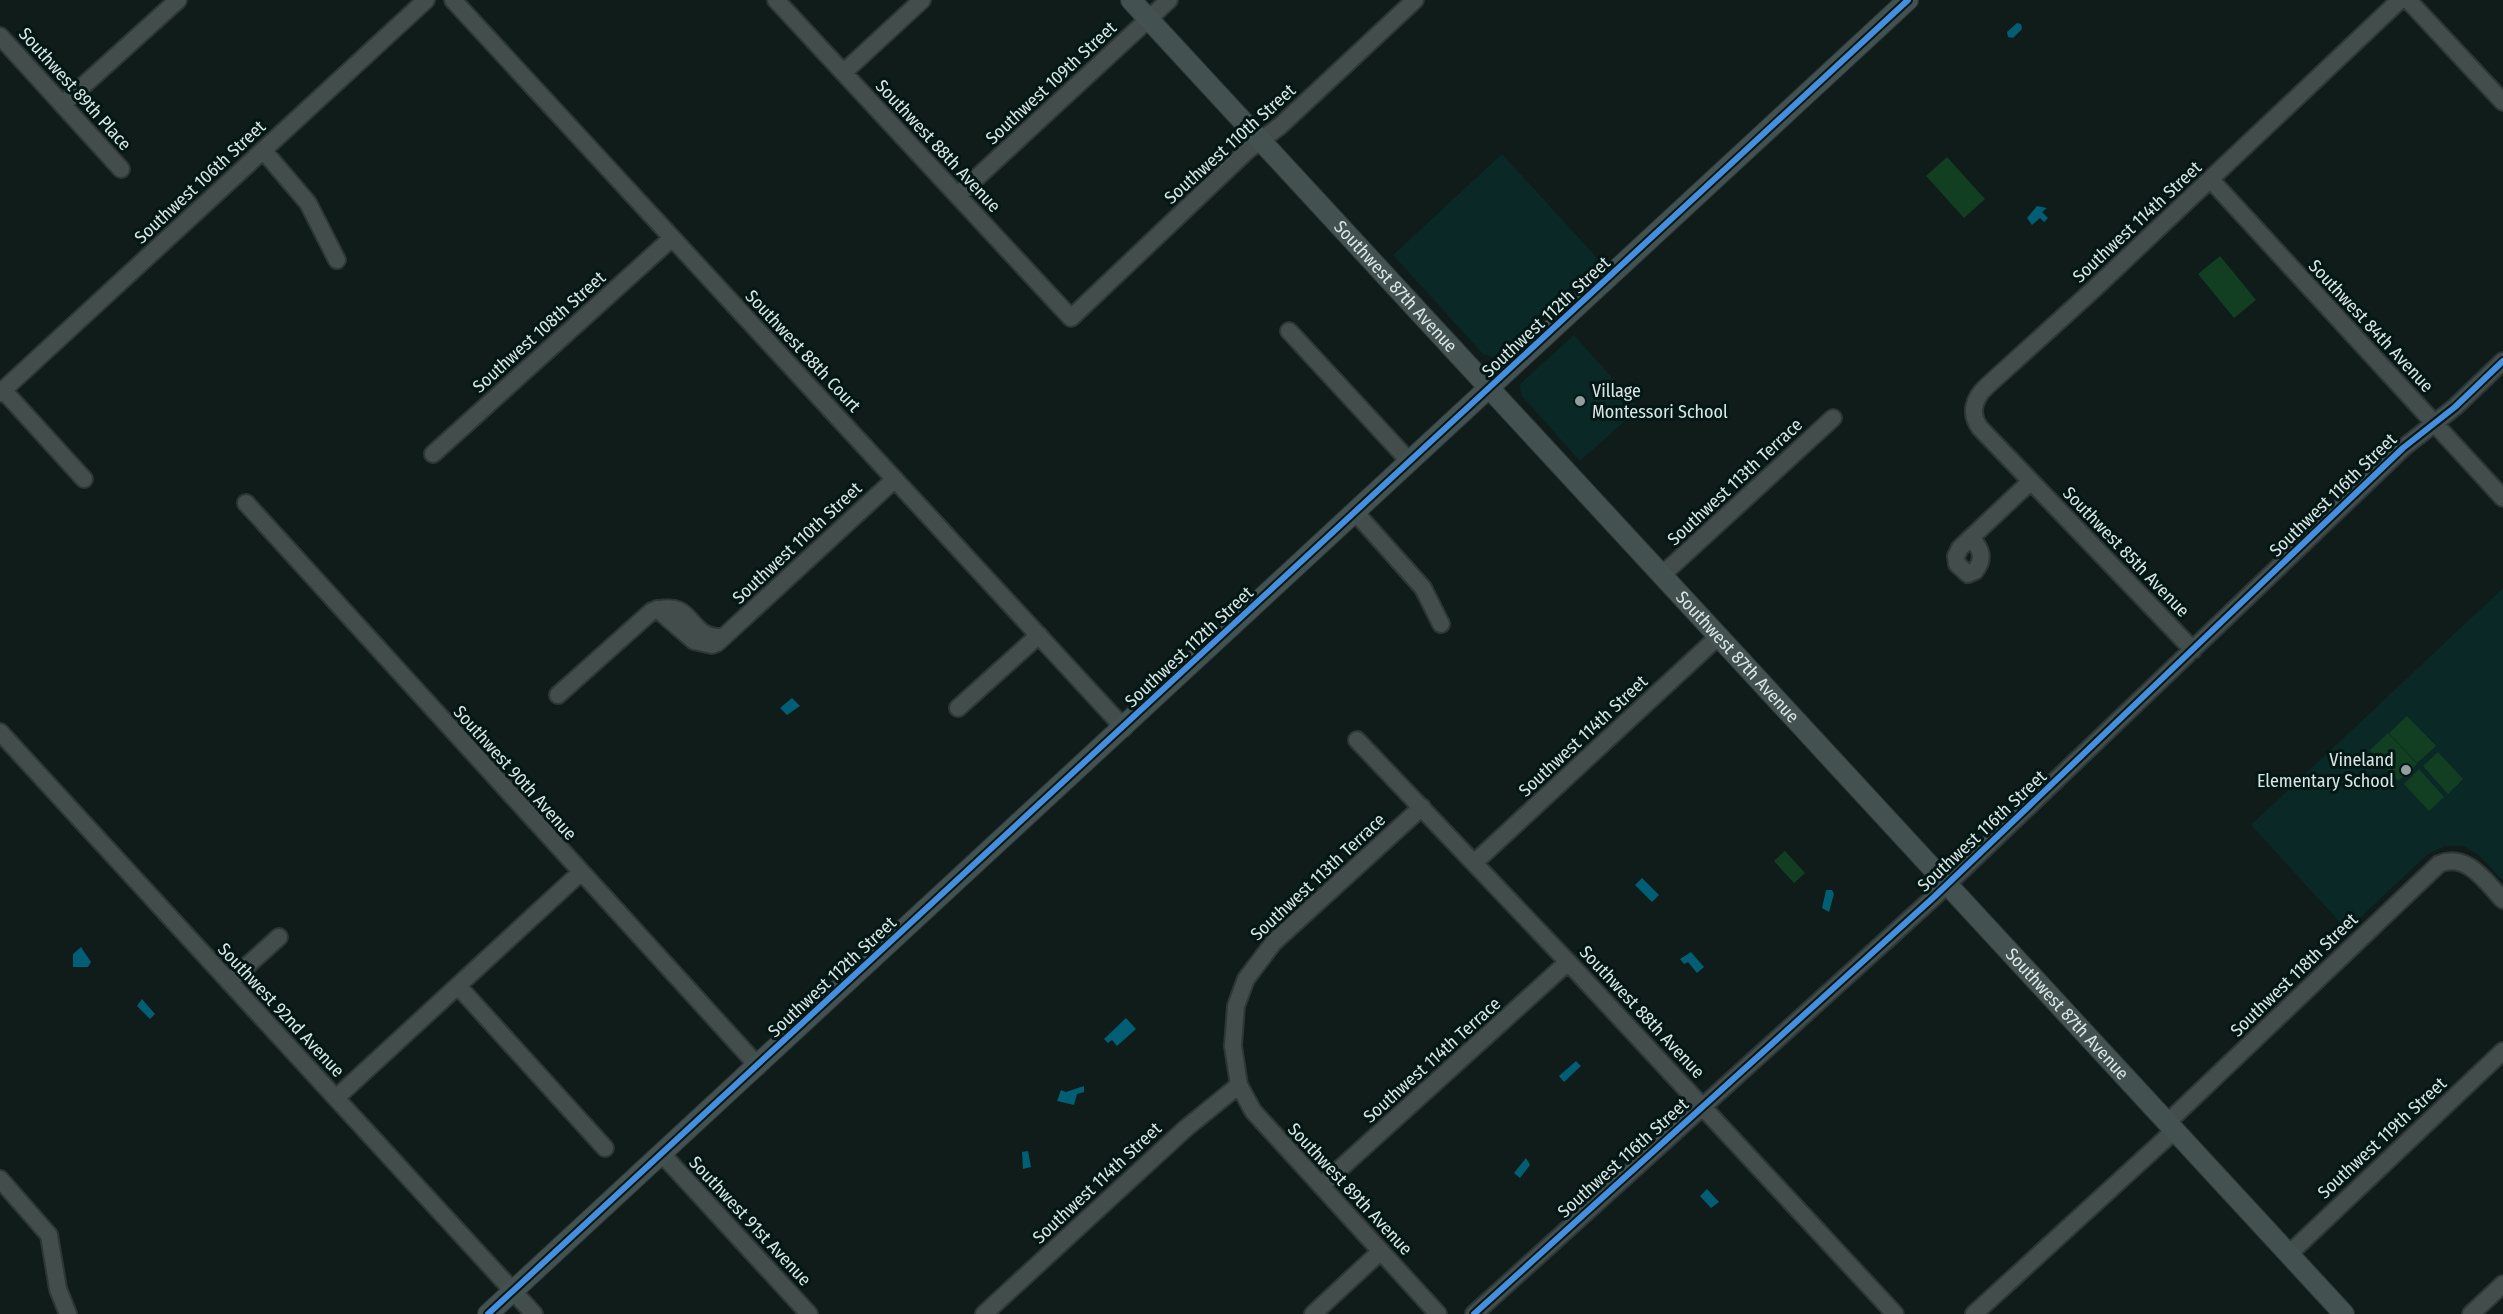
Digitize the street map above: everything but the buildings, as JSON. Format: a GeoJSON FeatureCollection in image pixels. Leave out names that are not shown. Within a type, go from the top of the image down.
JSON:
{"type":"FeatureCollection","features":[{"type":"Feature","properties":{"kind":"main road","name":"Southwest 87th Avenue"},"geometry":{"type":"LineString","coordinates":[[1131,0],[2344,1314]]}},
{"type":"Feature","properties":{"kind":"main road","name":"Southwest 112th Street"},"geometry":{"type":"LineString","coordinates":[[488,1314],[1124,728],[1908,0]]}},
{"type":"Feature","properties":{"kind":"street"},"geometry":{"type":"LineString","coordinates":[[63,104],[178,0]]}},
{"type":"Feature","properties":{"kind":"street","name":"Southwest 106th Street"},"geometry":{"type":"LineString","coordinates":[[2,392],[426,0]]}},
{"type":"Feature","properties":{"kind":"street","name":"Southwest 88th Court"},"geometry":{"type":"LineString","coordinates":[[453,0],[1124,728]]}},
{"type":"Feature","properties":{"kind":"street","name":"Southwest 88th Avenue"},"geometry":{"type":"LineString","coordinates":[[777,0],[1071,318]]}},
{"type":"Feature","properties":{"kind":"street"},"geometry":{"type":"LineString","coordinates":[[844,72],[922,0]]}},
{"type":"Feature","properties":{"kind":"street","name":"Southwest 109th Street"},"geometry":{"type":"LineString","coordinates":[[958,195],[1169,0]]}},
{"type":"Feature","properties":{"kind":"street","name":"Southwest 110th Street"},"geometry":{"type":"LineString","coordinates":[[1071,318],[1260,140],[1280,126],[1415,0]]}},
{"type":"Feature","properties":{"kind":"street","name":"Southwest 114th Street"},"geometry":{"type":"LineString","coordinates":[[2031,481],[1976,423],[1973,413],[1978,396],[2211,180],[2400,0]]}},
{"type":"Feature","properties":{"kind":"street"},"geometry":{"type":"LineString","coordinates":[[2408,0],[2503,102]]}},
{"type":"Feature","properties":{"kind":"street","name":"Southwest 89th Place"},"geometry":{"type":"LineString","coordinates":[[0,36],[122,169]]}},
{"type":"Feature","properties":{"kind":"street"},"geometry":{"type":"LineString","coordinates":[[263,150],[308,203],[337,260]]}},
{"type":"Feature","properties":{"kind":"street","name":"Southwest 84th Avenue"},"geometry":{"type":"LineString","coordinates":[[2211,180],[2503,498]]}},
{"type":"Feature","properties":{"kind":"street","name":"Southwest 108th Street"},"geometry":{"type":"LineString","coordinates":[[433,454],[672,238]]}},
{"type":"Feature","properties":{"kind":"street"},"geometry":{"type":"LineString","coordinates":[[1289,331],[1410,462]]}},
{"type":"Feature","properties":{"kind":"street","name":"Southwest 116th Street"},"geometry":{"type":"LineString","coordinates":[[1474,1314],[1947,884],[2403,448],[2503,361]]}},
{"type":"Feature","properties":{"kind":"street"},"geometry":{"type":"LineString","coordinates":[[2,392],[84,479]]}},
{"type":"Feature","properties":{"kind":"street","name":"Southwest 113th Terrace"},"geometry":{"type":"LineString","coordinates":[[1662,575],[1833,418]]}},
{"type":"Feature","properties":{"kind":"street","name":"Southwest 110th Street"},"geometry":{"type":"LineString","coordinates":[[558,694],[638,621],[657,609],[694,641],[712,645],[725,636],[895,479]]}},
{"type":"Feature","properties":{"kind":"street"},"geometry":{"type":"LineString","coordinates":[[1972,538],[2031,481]]}},
{"type":"Feature","properties":{"kind":"street","name":"Southwest 85th Avenue"},"geometry":{"type":"LineString","coordinates":[[2031,481],[2193,650]]}},
{"type":"Feature","properties":{"kind":"street","name":"Southwest 90th Avenue"},"geometry":{"type":"LineString","coordinates":[[246,503],[580,873],[758,1066]]}},
{"type":"Feature","properties":{"kind":"street"},"geometry":{"type":"LineString","coordinates":[[1356,513],[1423,588],[1441,624]]}},
{"type":"Feature","properties":{"kind":"street"},"geometry":{"type":"LineString","coordinates":[[957,708],[1039,635]]}},
{"type":"Feature","properties":{"kind":"street","name":"Southwest 114th Street"},"geometry":{"type":"LineString","coordinates":[[1474,863],[1719,636]]}},
{"type":"Feature","properties":{"kind":"street","name":"Southwest 92nd Avenue"},"geometry":{"type":"LineString","coordinates":[[0,732],[534,1314]]}},
{"type":"Feature","properties":{"kind":"street","name":"Southwest 88th Avenue"},"geometry":{"type":"LineString","coordinates":[[1357,740],[1703,1106],[1895,1314]]}},
{"type":"Feature","properties":{"kind":"street","name":"Southwest 113th Terrace"},"geometry":{"type":"LineString","coordinates":[[1239,1085],[1233,1046],[1234,1015],[1242,987],[1256,963],[1274,942],[1422,807]]}},
{"type":"Feature","properties":{"kind":"street","name":"Southwest 118th Street"},"geometry":{"type":"LineString","coordinates":[[1974,1314],[2172,1126],[2439,864],[2450,861],[2461,862],[2473,869],[2503,900]]}},
{"type":"Feature","properties":{"kind":"street"},"geometry":{"type":"LineString","coordinates":[[336,1098],[580,873]]}},
{"type":"Feature","properties":{"kind":"street"},"geometry":{"type":"LineString","coordinates":[[229,982],[279,937]]}},
{"type":"Feature","properties":{"kind":"street","name":"Southwest 114th Terrace"},"geometry":{"type":"LineString","coordinates":[[1321,1186],[1568,962]]}},
{"type":"Feature","properties":{"kind":"street"},"geometry":{"type":"LineString","coordinates":[[458,986],[605,1148]]}},
{"type":"Feature","properties":{"kind":"street","name":"Southwest 119th Street"},"geometry":{"type":"LineString","coordinates":[[2289,1254],[2503,1051]]}},
{"type":"Feature","properties":{"kind":"street","name":"Southwest 114th Street"},"geometry":{"type":"LineString","coordinates":[[984,1314],[1185,1129],[1239,1085]]}},
{"type":"Feature","properties":{"kind":"street","name":"Southwest 89th Avenue"},"geometry":{"type":"LineString","coordinates":[[1239,1085],[1253,1111],[1438,1314]]}},
{"type":"Feature","properties":{"kind":"street","name":"Southwest 91st Avenue"},"geometry":{"type":"LineString","coordinates":[[662,1154],[809,1314]]}},
{"type":"Feature","properties":{"kind":"street"},"geometry":{"type":"LineString","coordinates":[[0,1179],[49,1235],[58,1289],[69,1314]]}},
{"type":"Feature","properties":{"kind":"street"},"geometry":{"type":"LineString","coordinates":[[1313,1314],[1381,1251]]}},
{"type":"Feature","properties":{"kind":"street"},"geometry":{"type":"LineString","coordinates":[[2471,1314],[2503,1284]]}},
{"type":"Feature","properties":{"kind":"shaded area"},"geometry":{"type":"Polygon","coordinates":[[[1502,154],[1599,260],[1494,357],[1483,354],[1393,255],[1502,154]]]}},
{"type":"Feature","properties":{"kind":"shaded area","name":"Village Montessori School"},"geometry":{"type":"Polygon","coordinates":[[[1574,335],[1639,408],[1580,461],[1521,395],[1520,384],[1574,335]]]}},
{"type":"Feature","properties":{"kind":"shaded area","name":"Vineland Elementary School"},"geometry":{"type":"Polygon","coordinates":[[[2503,588],[2503,881],[2479,855],[2463,846],[2445,846],[2428,854],[2347,930],[2251,825],[2503,588]]]}},
{"type":"Feature","properties":{"kind":"green space"},"geometry":{"type":"Polygon","coordinates":[[[1947,157],[1985,199],[1964,218],[1926,176],[1947,157]]]}},
{"type":"Feature","properties":{"kind":"green space"},"geometry":{"type":"Polygon","coordinates":[[[2220,256],[2256,300],[2234,318],[2198,274],[2220,256]]]}},
{"type":"Feature","properties":{"kind":"green space"},"geometry":{"type":"Polygon","coordinates":[[[2407,716],[2436,746],[2417,763],[2389,733],[2407,716]]]}},
{"type":"Feature","properties":{"kind":"green space"},"geometry":{"type":"Polygon","coordinates":[[[2388,733],[2417,764],[2398,781],[2370,750],[2388,733]]]}},
{"type":"Feature","properties":{"kind":"green space"},"geometry":{"type":"Polygon","coordinates":[[[2438,752],[2463,779],[2448,794],[2423,766],[2438,752]]]}},
{"type":"Feature","properties":{"kind":"green space"},"geometry":{"type":"Polygon","coordinates":[[[2419,769],[2444,797],[2429,811],[2404,784],[2419,769]]]}},
{"type":"Feature","properties":{"kind":"green space"},"geometry":{"type":"Polygon","coordinates":[[[1785,851],[1805,873],[1794,883],[1774,861],[1785,851]]]}},
{"type":"Feature","properties":{"kind":"water"},"geometry":{"type":"Polygon","coordinates":[[[2017,23],[2021,24],[2022,29],[2013,38],[2008,37],[2007,32],[2017,23]]]}},
{"type":"Feature","properties":{"kind":"water"},"geometry":{"type":"Polygon","coordinates":[[[2037,206],[2047,208],[2042,212],[2048,218],[2044,222],[2040,218],[2032,225],[2027,218],[2037,206]]]}},
{"type":"Feature","properties":{"kind":"water"},"geometry":{"type":"Polygon","coordinates":[[[792,698],[800,706],[787,715],[780,708],[792,698]]]}},
{"type":"Feature","properties":{"kind":"water"},"geometry":{"type":"Polygon","coordinates":[[[1642,878],[1659,895],[1652,902],[1635,885],[1642,878]]]}},
{"type":"Feature","properties":{"kind":"water"},"geometry":{"type":"Polygon","coordinates":[[[1826,890],[1832,890],[1834,894],[1829,912],[1822,908],[1826,890]]]}},
{"type":"Feature","properties":{"kind":"water"},"geometry":{"type":"Polygon","coordinates":[[[81,947],[91,962],[88,967],[73,967],[73,954],[81,947]]]}},
{"type":"Feature","properties":{"kind":"water"},"geometry":{"type":"Polygon","coordinates":[[[1691,952],[1704,967],[1697,973],[1688,962],[1684,964],[1680,959],[1691,952]]]}},
{"type":"Feature","properties":{"kind":"water"},"geometry":{"type":"Polygon","coordinates":[[[142,999],[155,1014],[150,1019],[137,1006],[142,999]]]}},
{"type":"Feature","properties":{"kind":"water"},"geometry":{"type":"Polygon","coordinates":[[[1126,1018],[1136,1029],[1117,1046],[1112,1040],[1108,1043],[1104,1039],[1126,1018]]]}},
{"type":"Feature","properties":{"kind":"water"},"geometry":{"type":"Polygon","coordinates":[[[1576,1061],[1581,1066],[1564,1082],[1559,1076],[1576,1061]]]}},
{"type":"Feature","properties":{"kind":"water"},"geometry":{"type":"Polygon","coordinates":[[[1084,1086],[1084,1092],[1077,1094],[1074,1105],[1057,1101],[1061,1090],[1066,1092],[1084,1086]]]}},
{"type":"Feature","properties":{"kind":"water"},"geometry":{"type":"Polygon","coordinates":[[[1028,1151],[1031,1167],[1023,1169],[1022,1152],[1028,1151]]]}},
{"type":"Feature","properties":{"kind":"water"},"geometry":{"type":"Polygon","coordinates":[[[1526,1158],[1530,1165],[1520,1178],[1514,1173],[1526,1158]]]}},
{"type":"Feature","properties":{"kind":"water"},"geometry":{"type":"Polygon","coordinates":[[[1707,1189],[1719,1202],[1711,1208],[1700,1196],[1707,1189]]]}},
{"type":"Feature","properties":{"kind":"cycle path"},"geometry":{"type":"LineString","coordinates":[[488,1314],[1908,0]]}},
{"type":"Feature","properties":{"kind":"cycle path"},"geometry":{"type":"LineString","coordinates":[[1474,1314],[1934,897],[2403,448],[2455,407],[2503,361]]}},
{"type":"Feature","properties":{"kind":"place","name":"Village Montessori School"},"geometry":{"type":"Point","coordinates":[1580,401]}},
{"type":"Feature","properties":{"kind":"place","name":"Vineland Elementary School"},"geometry":{"type":"Point","coordinates":[2406,770]}}]}
